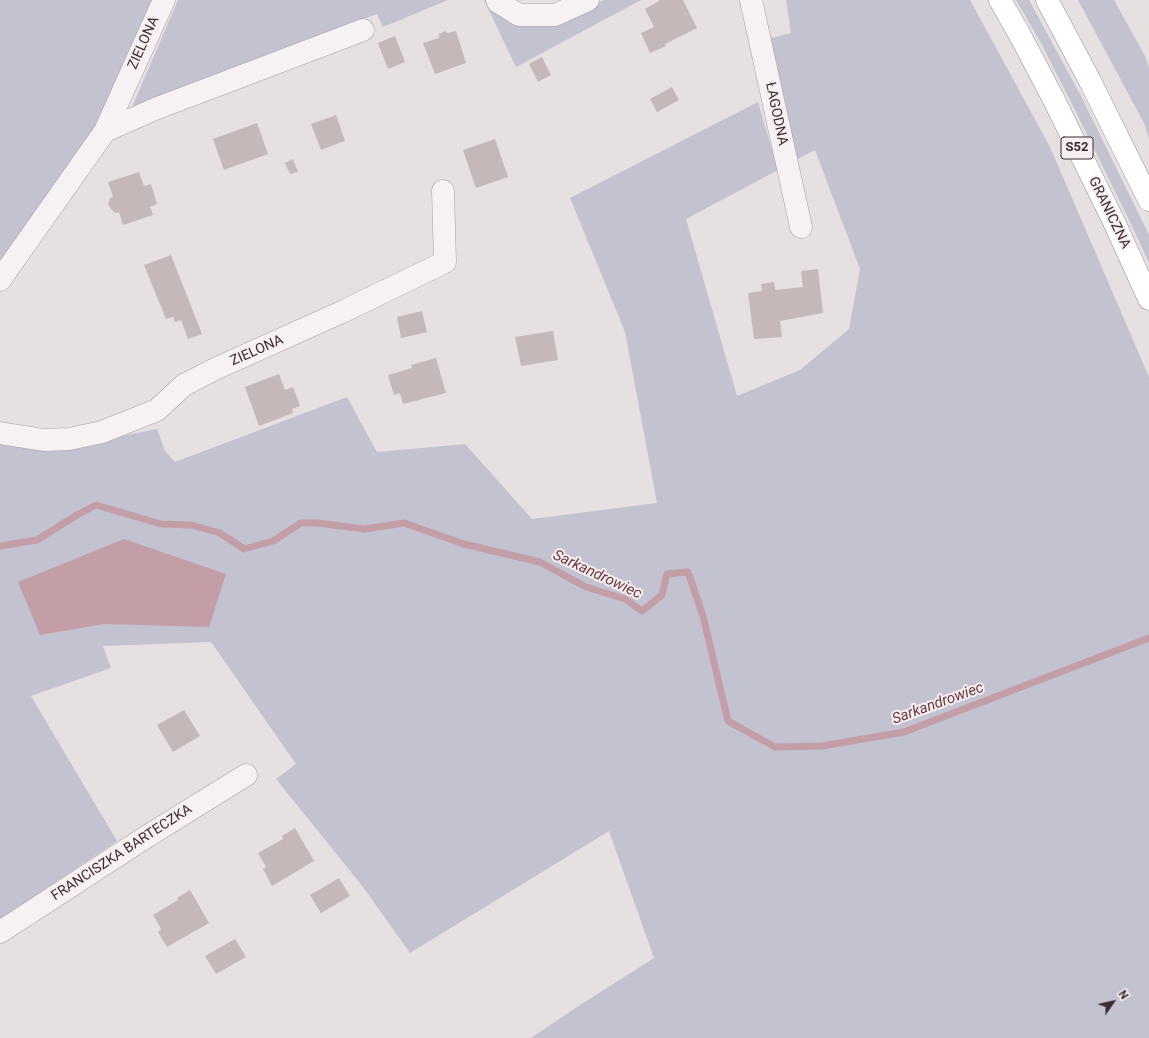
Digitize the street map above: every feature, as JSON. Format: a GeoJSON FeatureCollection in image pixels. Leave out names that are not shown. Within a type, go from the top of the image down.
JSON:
{"type":"FeatureCollection","features":[{"type":"Feature","properties":{"kind":"highway","name":"GRANICZNA"},"geometry":{"type":"LineString","coordinates":[[1000,0],[1057,107],[1115,224],[1149,299]]}},
{"type":"Feature","properties":{"kind":"highway"},"geometry":{"type":"LineString","coordinates":[[1047,0],[1090,81],[1149,200]]}},
{"type":"Feature","properties":{"kind":"street","name":"ZIELONA"},"geometry":{"type":"LineString","coordinates":[[0,280],[106,131],[164,0]]}},
{"type":"Feature","properties":{"kind":"street"},"geometry":{"type":"LineString","coordinates":[[497,0],[519,15],[555,15],[588,0]]}},
{"type":"Feature","properties":{"kind":"street","name":"ŁAGODNA"},"geometry":{"type":"LineString","coordinates":[[751,0],[801,227]]}},
{"type":"Feature","properties":{"kind":"street"},"geometry":{"type":"LineString","coordinates":[[106,131],[155,109],[363,30]]}},
{"type":"Feature","properties":{"kind":"street","name":"ZIELONA"},"geometry":{"type":"LineString","coordinates":[[0,433],[44,440],[68,439],[102,432],[157,410],[184,385],[344,311],[445,262],[443,191]]}},
{"type":"Feature","properties":{"kind":"street","name":"FRANCISZKA BARTECZKA"},"geometry":{"type":"LineString","coordinates":[[0,932],[146,836],[246,774]]}},
{"type":"Feature","properties":{"kind":"shaded area"},"geometry":{"type":"Polygon","coordinates":[[[0,0],[153,0],[97,129],[0,265],[0,0]]]}},
{"type":"Feature","properties":{"kind":"shaded area"},"geometry":{"type":"Polygon","coordinates":[[[178,0],[448,0],[383,27],[377,14],[132,107],[178,0]]]}},
{"type":"Feature","properties":{"kind":"shaded area"},"geometry":{"type":"Polygon","coordinates":[[[484,0],[494,0],[562,19],[604,0],[641,0],[516,67],[484,0]]]}},
{"type":"Feature","properties":{"kind":"shaded area"},"geometry":{"type":"Polygon","coordinates":[[[786,0],[970,0],[1050,147],[1149,377],[1149,1038],[531,1038],[654,958],[609,831],[410,953],[363,887],[276,779],[296,764],[211,642],[103,646],[111,668],[31,696],[117,841],[0,919],[0,434],[61,448],[157,429],[165,451],[175,462],[347,397],[377,452],[465,444],[532,519],[657,503],[625,332],[570,198],[758,102],[778,170],[686,219],[737,396],[800,370],[849,329],[860,269],[815,150],[796,160],[767,39],[791,33],[786,0]]]}},
{"type":"Feature","properties":{"kind":"shaded area"},"geometry":{"type":"Polygon","coordinates":[[[1016,0],[1029,0],[1081,96],[1149,235],[1149,263],[1072,104],[1041,43],[1016,0]]]}},
{"type":"Feature","properties":{"kind":"shaded area"},"geometry":{"type":"Polygon","coordinates":[[[1078,0],[1114,0],[1145,56],[1149,68],[1149,139],[1145,125],[1078,0]]]}},
{"type":"Feature","properties":{"kind":"shaded area"},"geometry":{"type":"Polygon","coordinates":[[[124,539],[226,574],[209,627],[104,624],[40,635],[18,582],[124,539]]]}},
{"type":"Feature","properties":{"kind":"building"},"geometry":{"type":"Polygon","coordinates":[[[659,0],[683,0],[697,28],[665,44],[666,46],[650,53],[641,33],[654,27],[645,9],[659,0]]]}},
{"type":"Feature","properties":{"kind":"building"},"geometry":{"type":"Polygon","coordinates":[[[445,31],[447,33],[456,31],[466,63],[435,74],[423,43],[439,38],[439,34],[445,31]]]}},
{"type":"Feature","properties":{"kind":"building"},"geometry":{"type":"Polygon","coordinates":[[[395,36],[405,62],[388,69],[378,43],[395,36]]]}},
{"type":"Feature","properties":{"kind":"building"},"geometry":{"type":"Polygon","coordinates":[[[542,57],[551,75],[538,82],[529,64],[542,57]]]}},
{"type":"Feature","properties":{"kind":"building"},"geometry":{"type":"Polygon","coordinates":[[[672,87],[679,100],[657,112],[650,99],[672,87]]]}},
{"type":"Feature","properties":{"kind":"building"},"geometry":{"type":"Polygon","coordinates":[[[336,115],[345,141],[321,150],[311,124],[336,115]]]}},
{"type":"Feature","properties":{"kind":"building"},"geometry":{"type":"Polygon","coordinates":[[[257,123],[268,154],[224,170],[213,139],[257,123]]]}},
{"type":"Feature","properties":{"kind":"building"},"geometry":{"type":"Polygon","coordinates":[[[495,139],[508,177],[476,188],[463,150],[495,139]]]}},
{"type":"Feature","properties":{"kind":"building"},"geometry":{"type":"Polygon","coordinates":[[[293,159],[298,172],[290,174],[285,163],[293,159]]]}},
{"type":"Feature","properties":{"kind":"building"},"geometry":{"type":"Polygon","coordinates":[[[139,172],[144,186],[151,184],[157,204],[150,207],[153,215],[123,225],[119,212],[115,213],[108,204],[110,198],[113,197],[108,182],[139,172]]]}},
{"type":"Feature","properties":{"kind":"building"},"geometry":{"type":"Polygon","coordinates":[[[171,255],[202,334],[188,339],[181,320],[175,322],[173,317],[166,319],[144,265],[171,255]]]}},
{"type":"Feature","properties":{"kind":"building"},"geometry":{"type":"Polygon","coordinates":[[[818,269],[823,313],[780,321],[782,337],[754,339],[748,293],[762,291],[761,284],[774,282],[775,290],[803,287],[801,271],[818,269]]]}},
{"type":"Feature","properties":{"kind":"building"},"geometry":{"type":"Polygon","coordinates":[[[422,311],[427,332],[401,338],[397,317],[422,311]]]}},
{"type":"Feature","properties":{"kind":"building"},"geometry":{"type":"Polygon","coordinates":[[[553,331],[558,360],[521,366],[515,337],[553,331]]]}},
{"type":"Feature","properties":{"kind":"building"},"geometry":{"type":"Polygon","coordinates":[[[436,358],[446,393],[403,404],[400,393],[394,395],[388,375],[412,368],[411,365],[436,358]]]}},
{"type":"Feature","properties":{"kind":"building"},"geometry":{"type":"Polygon","coordinates":[[[279,374],[285,390],[293,387],[300,406],[292,409],[293,413],[259,426],[245,387],[279,374]]]}},
{"type":"Feature","properties":{"kind":"building"},"geometry":{"type":"Polygon","coordinates":[[[184,710],[200,736],[173,752],[157,725],[184,710]]]}},
{"type":"Feature","properties":{"kind":"building"},"geometry":{"type":"Polygon","coordinates":[[[295,828],[314,861],[272,886],[263,869],[266,867],[258,853],[283,839],[282,836],[295,828]]]}},
{"type":"Feature","properties":{"kind":"building"},"geometry":{"type":"Polygon","coordinates":[[[339,878],[350,896],[321,913],[310,895],[339,878]]]}},
{"type":"Feature","properties":{"kind":"building"},"geometry":{"type":"Polygon","coordinates":[[[190,890],[209,923],[167,947],[158,932],[161,929],[153,915],[178,900],[177,898],[190,890]]]}},
{"type":"Feature","properties":{"kind":"building"},"geometry":{"type":"Polygon","coordinates":[[[235,939],[246,957],[216,974],[205,956],[235,939]]]}},
{"type":"Feature","properties":{"kind":"waterway","name":"Sarkandrowiec"},"geometry":{"type":"LineString","coordinates":[[0,546],[37,540],[96,505],[161,524],[191,525],[220,533],[244,549],[273,541],[301,523],[317,523],[365,529],[404,523],[464,544],[540,562],[586,587],[625,599],[642,611],[662,595],[667,574],[688,572],[703,616],[728,721],[775,747],[822,746],[904,732],[1149,638]]}}]}
